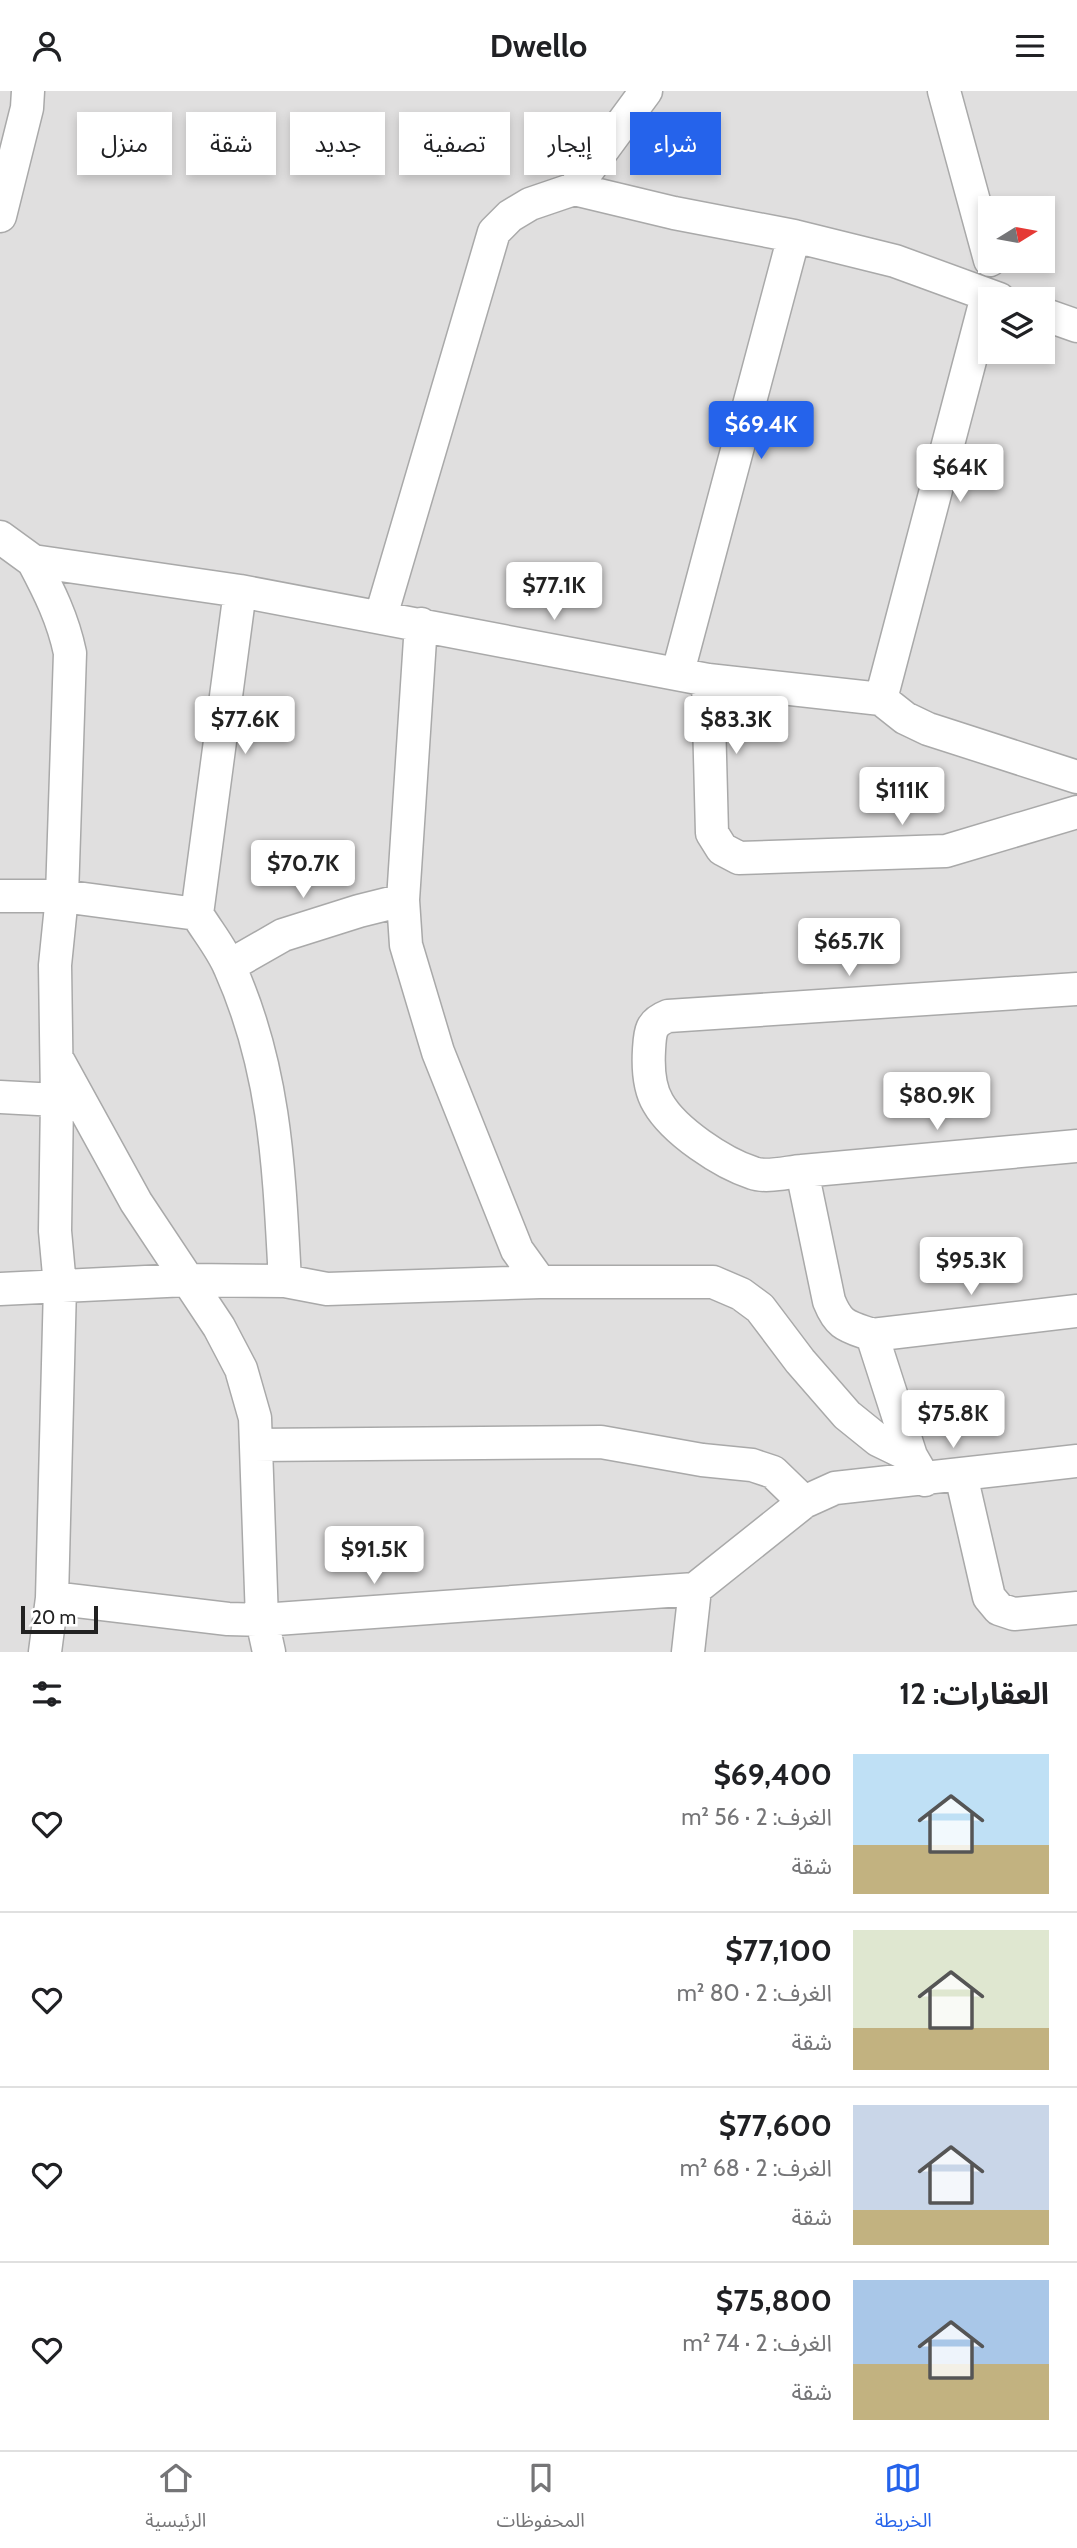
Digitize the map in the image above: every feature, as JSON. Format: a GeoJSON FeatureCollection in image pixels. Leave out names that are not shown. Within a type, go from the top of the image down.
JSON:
{"type":"FeatureCollection","features":[{"type":"Feature","properties":{"kind":"street"},"geometry":{"type":"LineString","coordinates":[[0,216],[27,107],[28,91]]}},
{"type":"Feature","properties":{"kind":"street"},"geometry":{"type":"LineString","coordinates":[[575,189],[646,91]]}},
{"type":"Feature","properties":{"kind":"street"},"geometry":{"type":"LineString","coordinates":[[944,91],[978,217]]}},
{"type":"Feature","properties":{"kind":"street"},"geometry":{"type":"LineString","coordinates":[[381,616],[494,232],[510,216],[530,204],[575,189],[674,213],[794,236],[895,261],[978,291]]}},
{"type":"Feature","properties":{"kind":"street"},"geometry":{"type":"LineString","coordinates":[[794,236],[693,676],[712,833],[722,849],[739,858],[946,851],[1077,812]]}},
{"type":"Feature","properties":{"kind":"street"},"geometry":{"type":"LineString","coordinates":[[1055,318],[1077,326]]}},
{"type":"Feature","properties":{"kind":"street"},"geometry":{"type":"LineString","coordinates":[[881,699],[978,361]]}},
{"type":"Feature","properties":{"kind":"street"},"geometry":{"type":"LineString","coordinates":[[0,537],[33,561],[54,600],[70,653],[62,896],[55,965],[55,1231],[60,1286],[52,1598],[45,1652]]}},
{"type":"Feature","properties":{"kind":"street"},"geometry":{"type":"LineString","coordinates":[[33,561],[240,591],[693,676],[881,699],[905,718],[929,729],[1077,778]]}},
{"type":"Feature","properties":{"kind":"street"},"geometry":{"type":"LineString","coordinates":[[240,591],[197,914],[229,966],[251,1022],[268,1086],[277,1148],[285,1281]]}},
{"type":"Feature","properties":{"kind":"street"},"geometry":{"type":"LineString","coordinates":[[421,624],[402,900],[406,945],[438,1052],[517,1249],[540,1282]]}},
{"type":"Feature","properties":{"kind":"street"},"geometry":{"type":"LineString","coordinates":[[0,896],[62,896],[197,914]]}},
{"type":"Feature","properties":{"kind":"street"},"geometry":{"type":"LineString","coordinates":[[229,966],[283,935],[402,900]]}},
{"type":"Feature","properties":{"kind":"street"},"geometry":{"type":"LineString","coordinates":[[1077,989],[668,1016],[658,1020],[650,1029],[648,1070],[657,1102],[679,1128],[713,1153],[755,1175],[1077,1146]]}},
{"type":"Feature","properties":{"kind":"street"},"geometry":{"type":"LineString","coordinates":[[56,1058],[136,1202],[219,1327],[242,1369],[255,1417],[261,1620],[269,1652]]}},
{"type":"Feature","properties":{"kind":"street"},"geometry":{"type":"LineString","coordinates":[[0,1097],[57,1100]]}},
{"type":"Feature","properties":{"kind":"street"},"geometry":{"type":"LineString","coordinates":[[802,1171],[829,1301],[836,1318],[849,1326],[872,1335],[1077,1311]]}},
{"type":"Feature","properties":{"kind":"street"},"geometry":{"type":"LineString","coordinates":[[0,1289],[187,1280],[285,1281],[327,1289],[540,1282],[713,1282],[741,1294],[760,1308],[800,1361],[847,1415],[918,1468]]}},
{"type":"Feature","properties":{"kind":"street"},"geometry":{"type":"LineString","coordinates":[[872,1335],[918,1468]]}},
{"type":"Feature","properties":{"kind":"street"},"geometry":{"type":"LineString","coordinates":[[256,1445],[601,1442],[702,1460],[752,1465],[773,1472],[804,1502]]}},
{"type":"Feature","properties":{"kind":"street"},"geometry":{"type":"LineString","coordinates":[[52,1598],[228,1619],[261,1620],[695,1589],[804,1502],[835,1488],[918,1468],[961,1475],[1077,1461]]}},
{"type":"Feature","properties":{"kind":"street"},"geometry":{"type":"LineString","coordinates":[[961,1475],[989,1597],[999,1609],[1014,1614],[1077,1608]]}},
{"type":"Feature","properties":{"kind":"street"},"geometry":{"type":"LineString","coordinates":[[688,1652],[695,1589]]}},
{"type":"Feature","properties":{"kind":"shaded area"},"geometry":{"type":"Polygon","coordinates":[[[0,91],[1077,91],[1077,1652],[0,1652],[0,91]]]}}]}
